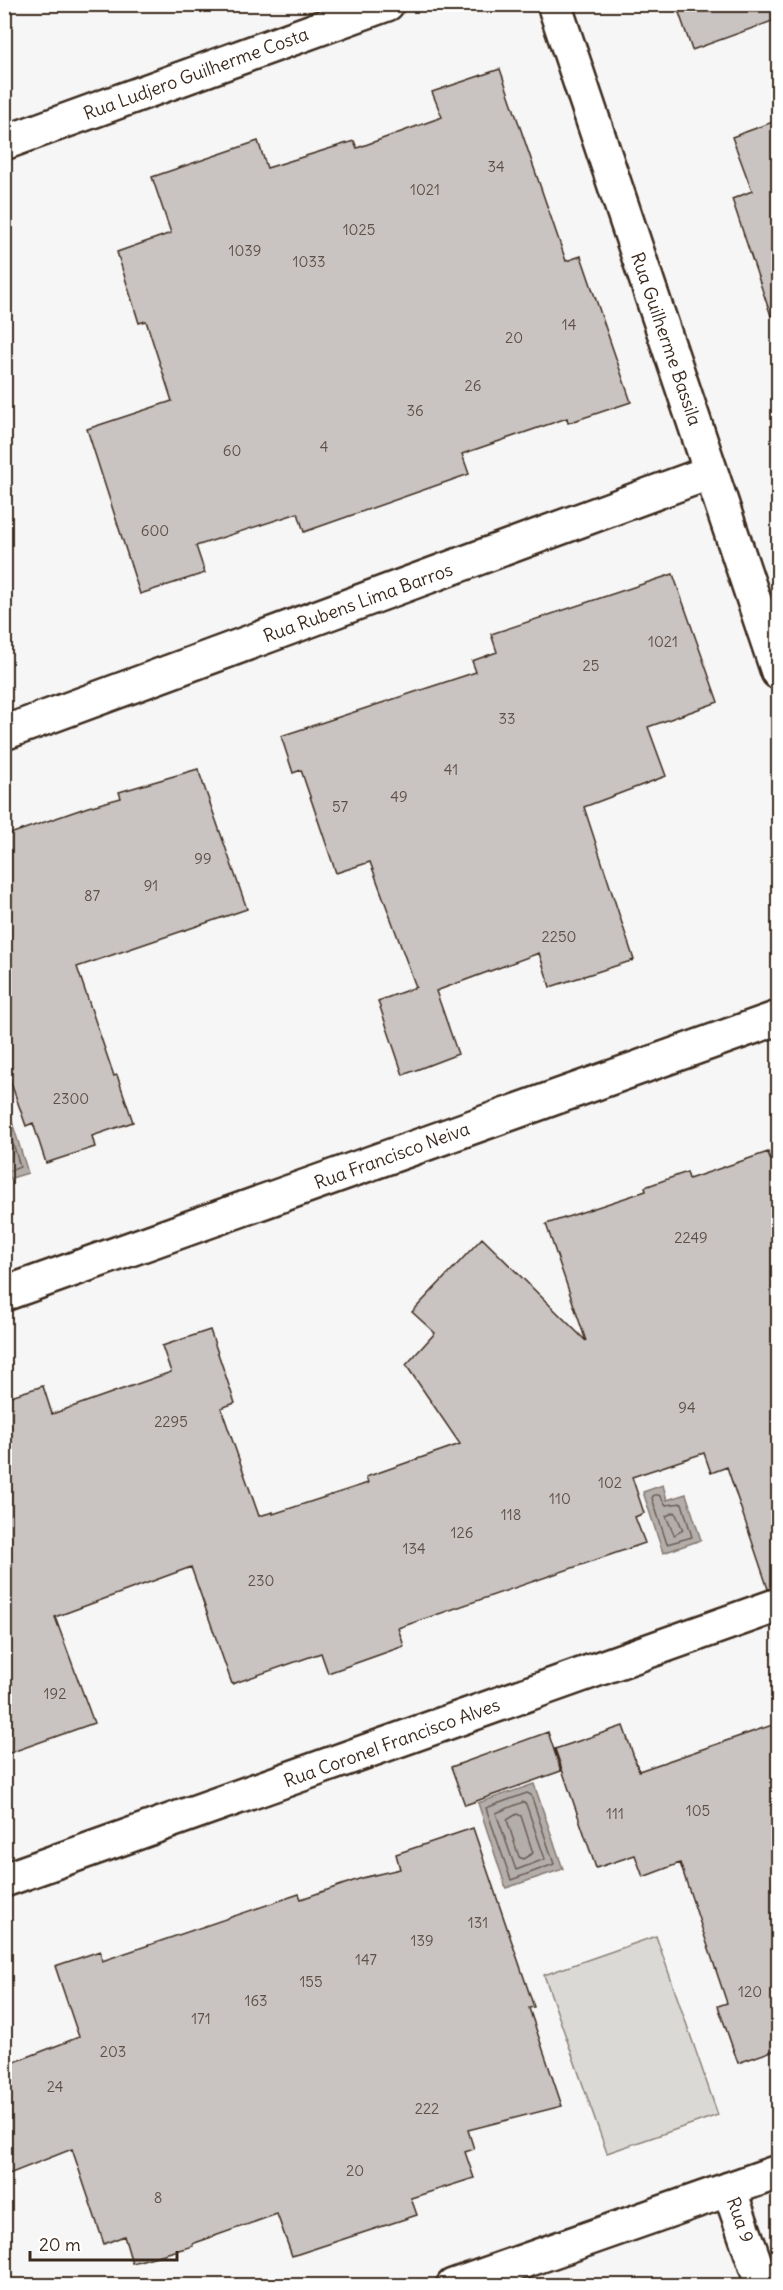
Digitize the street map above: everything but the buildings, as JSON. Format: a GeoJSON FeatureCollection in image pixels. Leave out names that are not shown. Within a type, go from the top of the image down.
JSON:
{"type":"FeatureCollection","features":[{"type":"Feature","properties":{"kind":"street","name":"Rua Ludjero Guilherme Costa"},"geometry":{"type":"LineString","coordinates":[[4,143],[387,4]]}},
{"type":"Feature","properties":{"kind":"street","name":"Rua Guilherme Bassila"},"geometry":{"type":"LineString","coordinates":[[554,4],[778,672]]}},
{"type":"Feature","properties":{"kind":"street","name":"Rua Rubens Lima Barros"},"geometry":{"type":"LineString","coordinates":[[4,733],[711,472]]}},
{"type":"Feature","properties":{"kind":"street","name":"Rua Francisco Neiva"},"geometry":{"type":"LineString","coordinates":[[4,1294],[778,1018]]}},
{"type":"Feature","properties":{"kind":"street","name":"Rua Coronel Francisco Alves"},"geometry":{"type":"LineString","coordinates":[[4,1880],[778,1605]]}},
{"type":"Feature","properties":{"kind":"street"},"geometry":{"type":"LineString","coordinates":[[453,2286],[778,2172]]}},
{"type":"Feature","properties":{"kind":"street","name":"Rua 9"},"geometry":{"type":"LineString","coordinates":[[729,2189],[763,2286]]}},
{"type":"Feature","properties":{"kind":"shaded area"},"geometry":{"type":"Polygon","coordinates":[[[656,1936],[718,2115],[607,2153],[544,1975],[656,1936]]]}},
{"type":"Feature","properties":{"kind":"water"},"geometry":{"type":"Polygon","coordinates":[[[5,1118],[12,1122],[28,1173],[5,1180],[5,1118]]]}},
{"type":"Feature","properties":{"kind":"water"},"geometry":{"type":"Polygon","coordinates":[[[663,1485],[667,1500],[686,1494],[701,1540],[663,1553],[643,1492],[663,1485]]]}},
{"type":"Feature","properties":{"kind":"water"},"geometry":{"type":"Polygon","coordinates":[[[534,1784],[563,1869],[506,1888],[478,1803],[534,1784]]]}}]}
